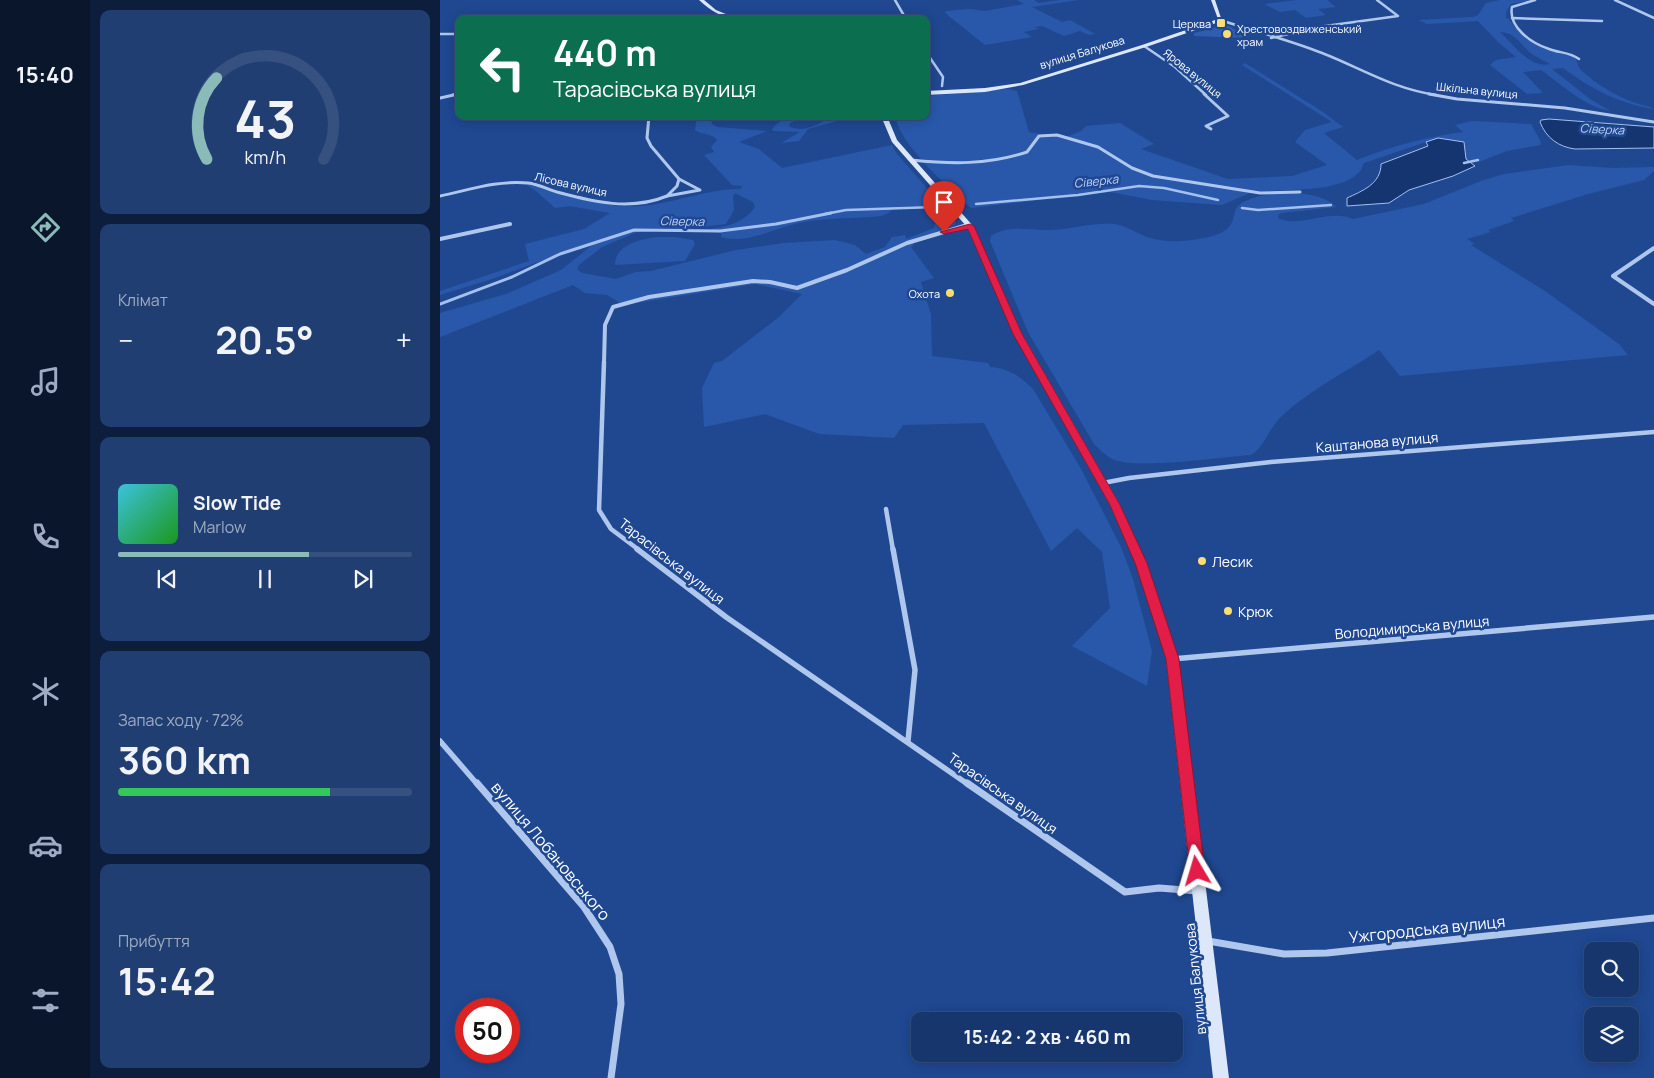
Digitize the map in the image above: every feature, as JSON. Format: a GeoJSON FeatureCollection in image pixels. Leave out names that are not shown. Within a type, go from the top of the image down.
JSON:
{"type":"FeatureCollection","features":[{"type":"Feature","properties":{"kind":"main road"},"geometry":{"type":"LineString","coordinates":[[701,0],[722,15]]}},
{"type":"Feature","properties":{"kind":"main road"},"geometry":{"type":"LineString","coordinates":[[1213,0],[1220,20]]}},
{"type":"Feature","properties":{"kind":"main road","name":"вулиця Балукова"},"geometry":{"type":"LineString","coordinates":[[930,93],[985,90],[1021,84],[1220,20]]}},
{"type":"Feature","properties":{"kind":"main road"},"geometry":{"type":"LineString","coordinates":[[934,86],[942,86],[950,91]]}},
{"type":"Feature","properties":{"kind":"main road","name":"вулиця Балукова"},"geometry":{"type":"LineString","coordinates":[[886,120],[894,141],[970,226],[1018,334],[1103,483],[1143,568],[1172,659],[1221,1078]]}},
{"type":"Feature","properties":{"kind":"street"},"geometry":{"type":"LineString","coordinates":[[896,0],[904,15]]}},
{"type":"Feature","properties":{"kind":"street"},"geometry":{"type":"LineString","coordinates":[[1271,38],[1318,27],[1398,16],[1377,0]]}},
{"type":"Feature","properties":{"kind":"street"},"geometry":{"type":"LineString","coordinates":[[1535,0],[1514,5],[1511,15],[1520,31],[1545,48],[1572,54],[1579,59]]}},
{"type":"Feature","properties":{"kind":"street"},"geometry":{"type":"LineString","coordinates":[[1615,0],[1654,18]]}},
{"type":"Feature","properties":{"kind":"street"},"geometry":{"type":"LineString","coordinates":[[1512,18],[1602,21]]}},
{"type":"Feature","properties":{"kind":"street","name":"Шкільна вулиця"},"geometry":{"type":"LineString","coordinates":[[1220,20],[1322,53],[1380,80],[1423,93],[1457,99],[1565,108],[1654,122]]}},
{"type":"Feature","properties":{"kind":"street"},"geometry":{"type":"LineString","coordinates":[[440,34],[455,34]]}},
{"type":"Feature","properties":{"kind":"street","name":"Ярова вулиця"},"geometry":{"type":"LineString","coordinates":[[1144,46],[1175,67],[1228,116],[1206,126],[1211,129]]}},
{"type":"Feature","properties":{"kind":"street"},"geometry":{"type":"LineString","coordinates":[[930,58],[943,76],[942,86]]}},
{"type":"Feature","properties":{"kind":"street"},"geometry":{"type":"LineString","coordinates":[[440,98],[455,95]]}},
{"type":"Feature","properties":{"kind":"street"},"geometry":{"type":"LineString","coordinates":[[649,120],[647,138],[650,146],[679,179],[677,186],[667,196]]}},
{"type":"Feature","properties":{"kind":"street"},"geometry":{"type":"LineString","coordinates":[[910,160],[957,164],[984,162],[1027,152],[1038,136],[1057,135],[1098,147],[1132,168],[1153,176],[1260,193],[1300,192]]}},
{"type":"Feature","properties":{"kind":"street","name":"Лісова вулиця"},"geometry":{"type":"LineString","coordinates":[[440,196],[508,183],[526,182],[590,200],[643,204],[658,201],[667,196],[700,190],[679,179]]}},
{"type":"Feature","properties":{"kind":"street"},"geometry":{"type":"LineString","coordinates":[[440,239],[510,224]]}},
{"type":"Feature","properties":{"kind":"street","name":"Тарасівська вулиця"},"geometry":{"type":"LineString","coordinates":[[970,226],[964,226],[907,243],[847,270],[797,288],[770,282],[753,282],[649,297],[613,306],[605,326],[599,510],[610,529],[726,617],[1125,892],[1159,888],[1200,891]]}},
{"type":"Feature","properties":{"kind":"street"},"geometry":{"type":"LineString","coordinates":[[1654,248],[1613,276],[1654,304]]}},
{"type":"Feature","properties":{"kind":"street","name":"Каштанова вулиця"},"geometry":{"type":"LineString","coordinates":[[1103,483],[1129,478],[1271,462],[1654,432]]}},
{"type":"Feature","properties":{"kind":"street"},"geometry":{"type":"LineString","coordinates":[[886,509],[915,670],[908,741]]}},
{"type":"Feature","properties":{"kind":"street","name":"Володимирська вулиця"},"geometry":{"type":"LineString","coordinates":[[1172,659],[1654,618]]}},
{"type":"Feature","properties":{"kind":"street","name":"вулиця Лобановського"},"geometry":{"type":"LineString","coordinates":[[440,741],[582,904],[603,934],[616,961],[621,995],[617,1043],[611,1078]]}},
{"type":"Feature","properties":{"kind":"street","name":"Ужгородська вулиця"},"geometry":{"type":"LineString","coordinates":[[1204,941],[1284,954],[1327,953],[1654,918]]}},
{"type":"Feature","properties":{"kind":"shaded area"},"geometry":{"type":"Polygon","coordinates":[[[1017,0],[1034,0],[1039,3],[1079,0],[1032,7],[1062,22],[1070,20],[1095,34],[1089,35],[1080,31],[1064,36],[1042,26],[1035,27],[1038,29],[1024,32],[1032,37],[985,45],[945,13],[946,11],[970,9],[985,11],[1024,4],[1017,0]]]}},
{"type":"Feature","properties":{"kind":"shaded area"},"geometry":{"type":"Polygon","coordinates":[[[1297,0],[1327,0],[1336,7],[1318,9],[1326,15],[1306,18],[1295,10],[1280,12],[1264,4],[1297,0]]]}},
{"type":"Feature","properties":{"kind":"shaded area"},"geometry":{"type":"Polygon","coordinates":[[[1500,0],[1531,0],[1511,4],[1506,12],[1506,18],[1509,19],[1518,31],[1546,50],[1574,56],[1581,70],[1596,82],[1623,98],[1653,109],[1628,103],[1605,94],[1563,68],[1552,69],[1590,99],[1610,111],[1582,100],[1541,70],[1523,72],[1543,93],[1527,94],[1490,65],[1496,60],[1516,57],[1478,21],[1427,24],[1419,20],[1473,17],[1478,15],[1486,3],[1500,0]],[[1500,32],[1516,49],[1529,59],[1543,65],[1550,64],[1532,54],[1514,37],[1500,32]]]}},
{"type":"Feature","properties":{"kind":"shaded area"},"geometry":{"type":"Polygon","coordinates":[[[1245,63],[1323,112],[1343,127],[1324,133],[1357,160],[1409,143],[1463,132],[1455,125],[1472,121],[1531,124],[1541,142],[1540,145],[1507,151],[1479,162],[1466,159],[1438,138],[1364,163],[1361,170],[1354,177],[1344,182],[1327,187],[1252,192],[1222,205],[1152,200],[1110,192],[971,208],[915,153],[896,120],[930,120],[930,96],[1008,89],[1017,91],[1029,132],[1056,137],[1069,136],[1081,131],[1086,126],[1120,123],[1154,144],[1141,149],[1228,179],[1292,176],[1327,165],[1295,142],[1305,130],[1332,122],[1242,65],[1245,63]]]}},
{"type":"Feature","properties":{"kind":"shaded area"},"geometry":{"type":"Polygon","coordinates":[[[696,120],[712,120],[712,124],[717,127],[767,131],[739,142],[759,149],[782,168],[892,145],[897,154],[955,220],[956,224],[952,227],[912,240],[914,244],[911,247],[934,278],[921,282],[931,314],[932,356],[988,363],[990,367],[1013,373],[1033,389],[1080,467],[1121,547],[1133,579],[1152,651],[1147,686],[1072,646],[1110,608],[1102,552],[1077,528],[1051,551],[984,423],[903,425],[894,438],[819,434],[765,414],[704,427],[702,388],[714,363],[722,361],[779,317],[802,294],[755,284],[624,305],[607,295],[585,293],[573,285],[440,337],[440,313],[506,294],[561,270],[591,246],[587,244],[492,279],[440,295],[440,291],[529,261],[525,244],[584,229],[610,213],[569,206],[555,208],[525,184],[597,202],[627,206],[642,206],[716,191],[741,189],[742,186],[732,185],[704,155],[714,152],[711,147],[717,140],[713,136],[695,130],[696,120]],[[735,193],[733,196],[734,210],[726,224],[685,229],[644,229],[602,247],[579,265],[577,269],[582,273],[616,279],[636,272],[651,271],[736,250],[784,243],[835,240],[855,245],[866,254],[885,247],[892,237],[905,235],[906,239],[934,228],[939,219],[928,210],[906,206],[881,216],[813,220],[742,239],[721,237],[721,233],[712,232],[711,229],[741,220],[755,207],[753,202],[735,193]]]}},
{"type":"Feature","properties":{"kind":"shaded area"},"geometry":{"type":"Polygon","coordinates":[[[798,120],[790,123],[789,126],[803,129],[826,120],[837,121],[808,129],[799,141],[781,143],[800,132],[772,130],[780,122],[798,120]]]}},
{"type":"Feature","properties":{"kind":"shaded area"},"geometry":{"type":"Polygon","coordinates":[[[1569,165],[1612,168],[1654,167],[1654,171],[1644,180],[1588,194],[1511,218],[1514,221],[1488,230],[1491,232],[1467,239],[1475,244],[1471,245],[1545,291],[1619,344],[1628,355],[1400,376],[1379,350],[1316,389],[1292,407],[1274,426],[1260,447],[1251,455],[1179,462],[1139,463],[1112,459],[1105,454],[1094,444],[1028,332],[990,241],[991,236],[1005,230],[1051,230],[1107,224],[1119,225],[1158,240],[1181,241],[1203,238],[1215,236],[1229,227],[1237,207],[1242,203],[1263,195],[1290,193],[1317,197],[1328,201],[1336,207],[1282,213],[1279,214],[1278,218],[1286,221],[1335,216],[1353,219],[1424,204],[1481,181],[1504,174],[1569,165]]]}},
{"type":"Feature","properties":{"kind":"shaded area"},"geometry":{"type":"Polygon","coordinates":[[[657,237],[693,240],[695,244],[685,261],[615,265],[619,252],[624,247],[637,241],[657,237]]]}},
{"type":"Feature","properties":{"kind":"water"},"geometry":{"type":"Polygon","coordinates":[[[1541,120],[1654,127],[1654,148],[1569,148],[1558,144],[1546,133],[1540,122],[1541,120]]]}},
{"type":"Feature","properties":{"kind":"water"},"geometry":{"type":"Polygon","coordinates":[[[1438,138],[1464,142],[1466,159],[1475,166],[1453,176],[1409,190],[1389,203],[1347,206],[1347,198],[1374,182],[1378,177],[1381,164],[1428,146],[1426,142],[1438,138]]]}},
{"type":"Feature","properties":{"kind":"building"},"geometry":{"type":"Polygon","coordinates":[[[1225,25],[1246,38],[1194,36],[1194,33],[1225,25]]]}},
{"type":"Feature","properties":{"kind":"waterway","name":"Сіверка"},"geometry":{"type":"LineString","coordinates":[[1464,163],[1478,160]]}},
{"type":"Feature","properties":{"kind":"waterway","name":"Сіверка"},"geometry":{"type":"LineString","coordinates":[[976,204],[1078,195],[1139,186],[1164,188],[1218,200]]}},
{"type":"Feature","properties":{"kind":"waterway","name":"Сіверка"},"geometry":{"type":"LineString","coordinates":[[1242,208],[1258,210],[1331,205]]}},
{"type":"Feature","properties":{"kind":"waterway","name":"Сіверка"},"geometry":{"type":"LineString","coordinates":[[825,214],[846,210],[935,207]]}},
{"type":"Feature","properties":{"kind":"waterway","name":"Сіверка"},"geometry":{"type":"LineString","coordinates":[[440,304],[512,277],[560,254],[634,230],[720,231],[776,224],[831,213]]}},
{"type":"Feature","properties":{"kind":"place","name":"Церква"},"geometry":{"type":"Point","coordinates":[1221,23]}},
{"type":"Feature","properties":{"kind":"place","name":"Хрестовоздвиженський храм"},"geometry":{"type":"Point","coordinates":[1227,34]}},
{"type":"Feature","properties":{"kind":"place","name":"Охота"},"geometry":{"type":"Point","coordinates":[950,293]}},
{"type":"Feature","properties":{"kind":"place","name":"Лесик"},"geometry":{"type":"Point","coordinates":[1202,561]}},
{"type":"Feature","properties":{"kind":"place","name":"Крюк"},"geometry":{"type":"Point","coordinates":[1228,611]}},
{"type":"Feature","properties":{"kind":"route"},"geometry":{"type":"LineString","coordinates":[[944,232],[970,226],[984,254],[1002,300],[1032,362],[1115,505],[1141,563],[1163,626],[1172,659],[1197,871]]}}]}
